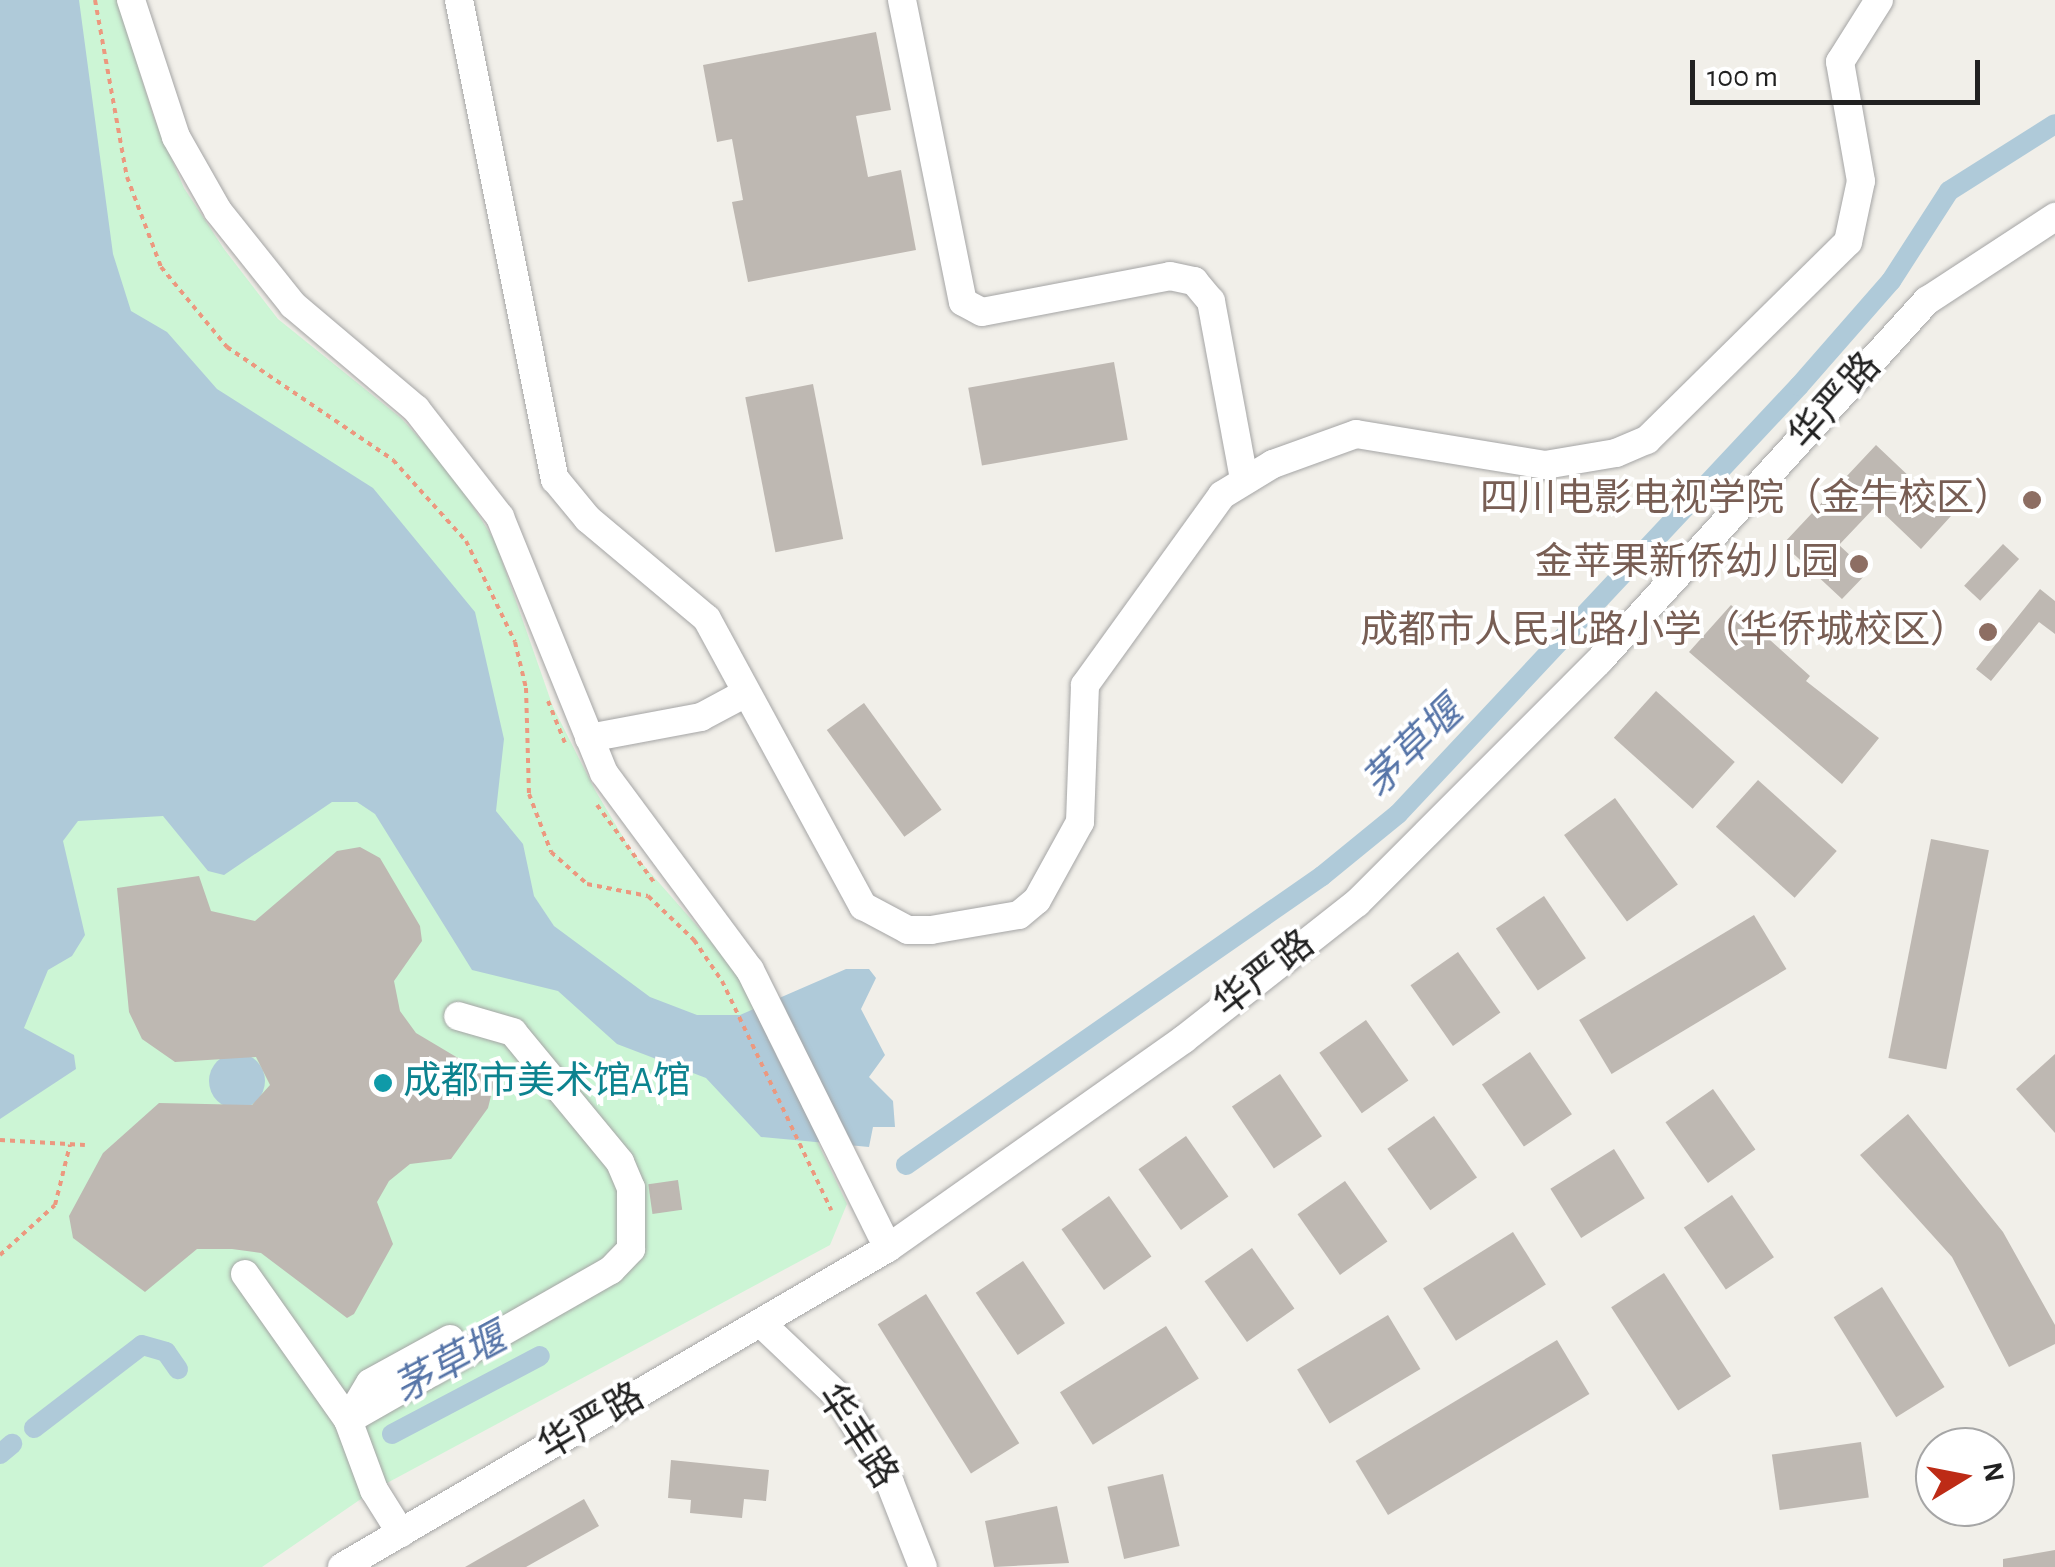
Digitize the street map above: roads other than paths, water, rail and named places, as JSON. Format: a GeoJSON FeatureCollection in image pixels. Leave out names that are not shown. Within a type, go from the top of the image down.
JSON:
{"type":"FeatureCollection","features":[{"type":"Feature","properties":{"kind":"street"},"geometry":{"type":"LineString","coordinates":[[131,0],[176,137],[218,212],[293,305],[416,409],[500,517],[580,746],[781,1026],[846,1171],[888,1248]]}},
{"type":"Feature","properties":{"kind":"street"},"geometry":{"type":"LineString","coordinates":[[459,0],[548,464],[588,519],[708,619],[744,694],[863,906],[908,930],[1019,915],[1036,900],[1080,822],[1084,685],[1222,494],[1244,479],[1356,434],[1545,465],[1577,465],[1647,440],[1848,242],[1862,181],[1840,62],[1879,0]]}},
{"type":"Feature","properties":{"kind":"street"},"geometry":{"type":"LineString","coordinates":[[902,0],[962,302],[982,312],[1170,276],[1194,282],[1211,301],[1244,479]]}},
{"type":"Feature","properties":{"kind":"street","name":"华严路"},"geometry":{"type":"LineString","coordinates":[[342,1567],[763,1325],[888,1248],[1184,1039],[1356,903],[1599,660],[1928,300],[2055,218]]}},
{"type":"Feature","properties":{"kind":"street"},"geometry":{"type":"LineString","coordinates":[[580,746],[701,717],[744,694]]}},
{"type":"Feature","properties":{"kind":"street"},"geometry":{"type":"LineString","coordinates":[[348,1420],[611,1270],[631,1248],[630,1188],[620,1162],[513,1032],[458,1016]]}},
{"type":"Feature","properties":{"kind":"street"},"geometry":{"type":"LineString","coordinates":[[245,1274],[348,1420],[374,1490],[401,1533]]}},
{"type":"Feature","properties":{"kind":"street","name":"华丰路"},"geometry":{"type":"LineString","coordinates":[[763,1325],[839,1396],[890,1483],[924,1567]]}},
{"type":"Feature","properties":{"kind":"street"},"geometry":{"type":"LineString","coordinates":[[348,1420],[370,1383],[450,1339]]}},
{"type":"Feature","properties":{"kind":"water"},"geometry":{"type":"Polygon","coordinates":[[[0,0],[79,0],[113,254],[131,311],[167,332],[217,389],[373,488],[475,612],[504,739],[496,811],[523,844],[534,896],[554,926],[650,997],[697,1015],[740,1015],[846,969],[869,969],[876,978],[861,1009],[885,1055],[869,1077],[893,1101],[895,1127],[873,1127],[869,1147],[761,1137],[706,1078],[617,1044],[558,991],[472,970],[375,814],[357,802],[332,802],[224,875],[208,871],[163,816],[78,821],[63,841],[85,935],[72,956],[48,970],[24,1028],[74,1055],[76,1069],[0,1119],[0,0]]]}},
{"type":"Feature","properties":{"kind":"water"},"geometry":{"type":"Polygon","coordinates":[[[237,1053],[257,1061],[265,1081],[257,1101],[237,1109],[217,1101],[209,1081],[217,1061],[237,1053]]]}},
{"type":"Feature","properties":{"kind":"waterway","name":"茅草堰"},"geometry":{"type":"LineString","coordinates":[[906,1165],[1322,876],[1398,814],[1799,386],[1891,281],[1949,191],[2055,124]]}},
{"type":"Feature","properties":{"kind":"waterway","name":"茅草堰"},"geometry":{"type":"LineString","coordinates":[[34,1428],[142,1345],[166,1352],[178,1369]]}},
{"type":"Feature","properties":{"kind":"waterway","name":"茅草堰"},"geometry":{"type":"LineString","coordinates":[[392,1434],[540,1356]]}},
{"type":"Feature","properties":{"kind":"waterway","name":"茅草堰"},"geometry":{"type":"LineString","coordinates":[[0,1454],[12,1444]]}},
{"type":"Feature","properties":{"kind":"place","name":"四川电影电视学院（金牛校区）"},"geometry":{"type":"Point","coordinates":[2032,500]}},
{"type":"Feature","properties":{"kind":"place","name":"金苹果新侨幼儿园"},"geometry":{"type":"Point","coordinates":[1859,564]}},
{"type":"Feature","properties":{"kind":"place","name":"成都市人民北路小学（华侨城校区）"},"geometry":{"type":"Point","coordinates":[1988,632]}},
{"type":"Feature","properties":{"kind":"place","name":"成都市美术馆A馆"},"geometry":{"type":"Point","coordinates":[383,1083]}}]}
